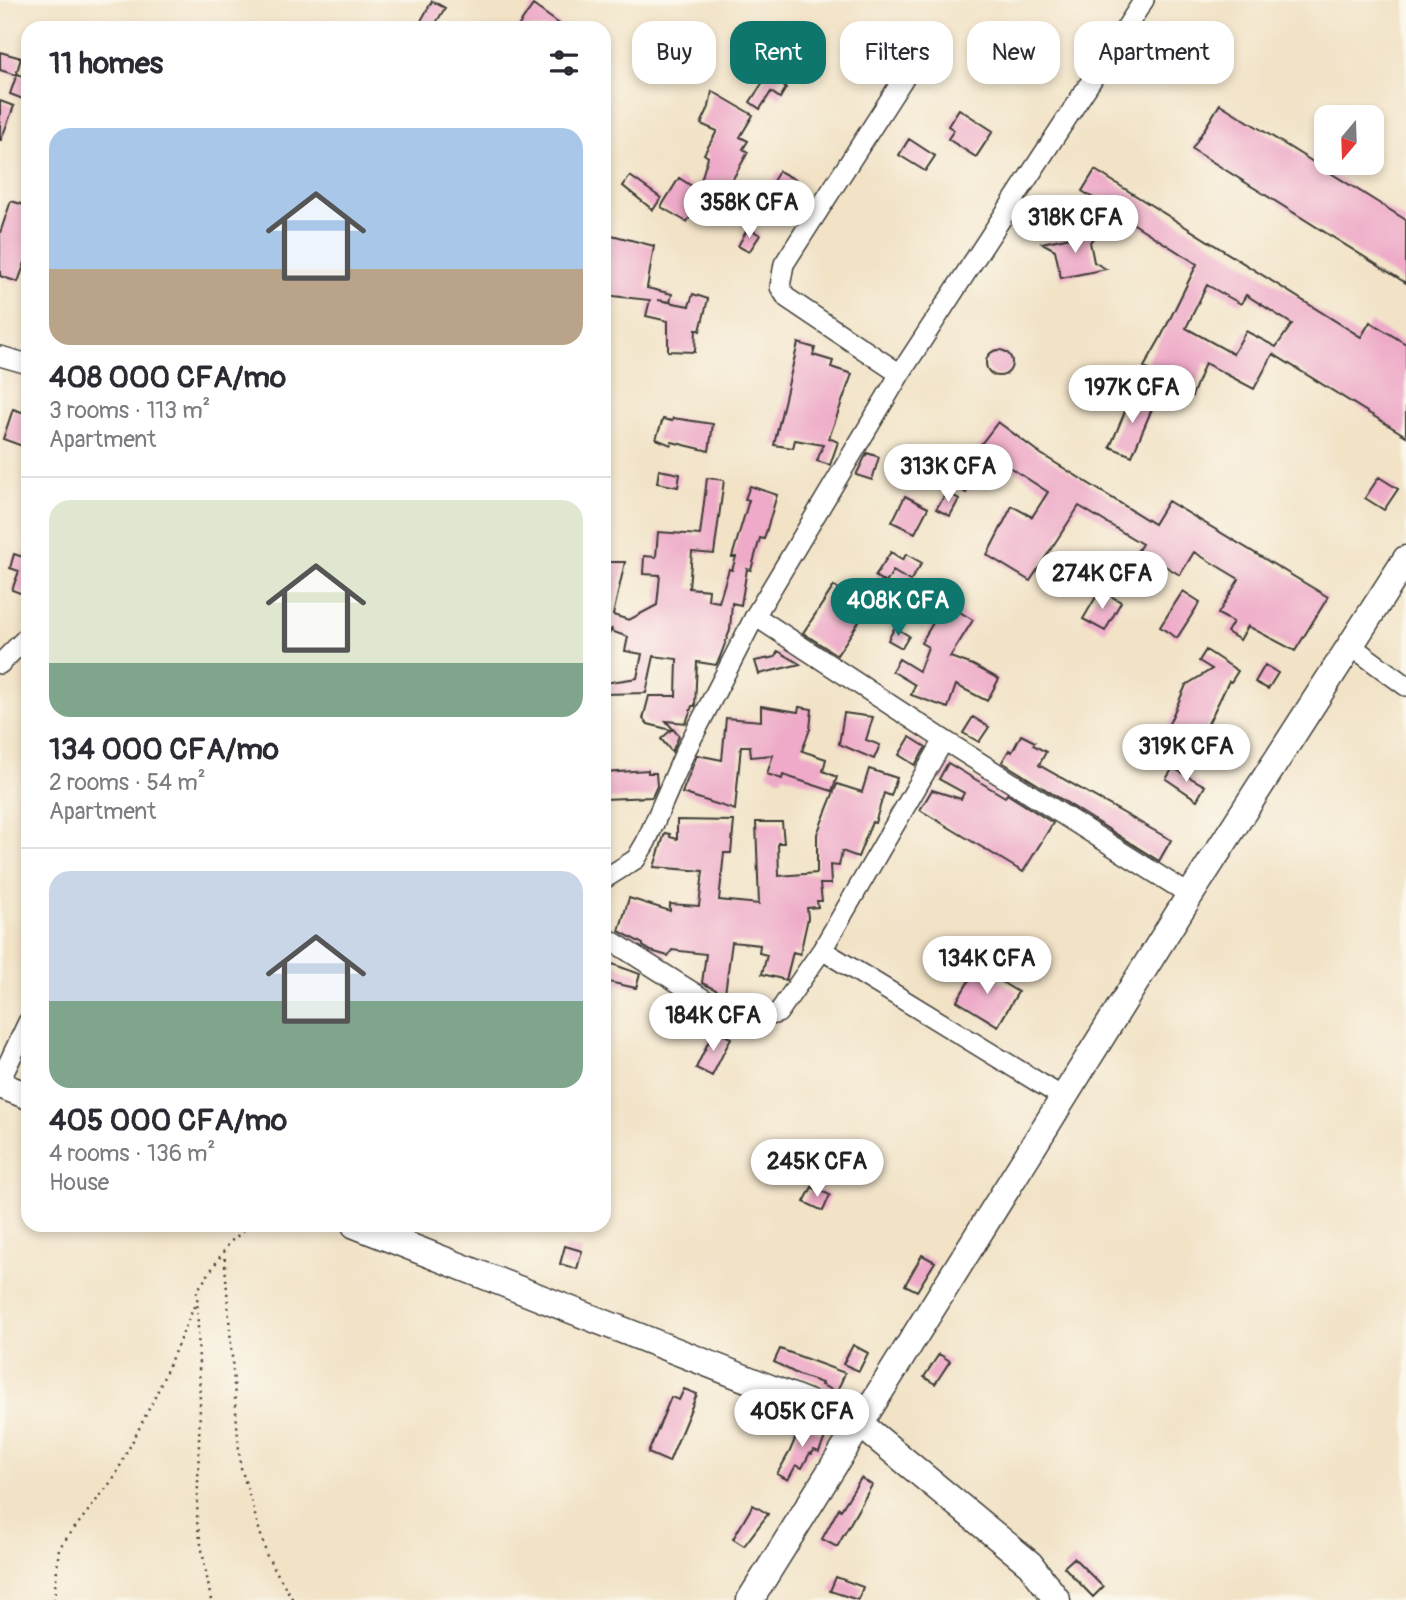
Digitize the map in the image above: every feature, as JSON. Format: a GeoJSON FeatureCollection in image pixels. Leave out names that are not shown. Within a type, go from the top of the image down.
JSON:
{"type":"FeatureCollection","features":[{"type":"Feature","properties":{"kind":"main road"},"geometry":{"type":"LineString","coordinates":[[750,1600],[1190,895],[1406,559]]}},
{"type":"Feature","properties":{"kind":"main road"},"geometry":{"type":"LineString","coordinates":[[0,1083],[21,1094]]}},
{"type":"Feature","properties":{"kind":"main road"},"geometry":{"type":"LineString","coordinates":[[373,1232],[859,1423],[1030,1564],[1058,1600]]}},
{"type":"Feature","properties":{"kind":"street"},"geometry":{"type":"LineString","coordinates":[[611,875],[636,859],[646,842],[686,750],[755,616],[900,374],[1144,0]]}},
{"type":"Feature","properties":{"kind":"street"},"geometry":{"type":"LineString","coordinates":[[900,84],[784,264],[780,287],[787,298],[900,374]]}},
{"type":"Feature","properties":{"kind":"street"},"geometry":{"type":"LineString","coordinates":[[2,364],[21,364]]}},
{"type":"Feature","properties":{"kind":"street"},"geometry":{"type":"LineString","coordinates":[[755,616],[944,740],[1190,895]]}},
{"type":"Feature","properties":{"kind":"street"},"geometry":{"type":"LineString","coordinates":[[0,664],[21,643]]}},
{"type":"Feature","properties":{"kind":"street"},"geometry":{"type":"LineString","coordinates":[[1350,645],[1406,686]]}},
{"type":"Feature","properties":{"kind":"street"},"geometry":{"type":"LineString","coordinates":[[611,940],[732,1015],[755,1020],[778,1013],[821,950],[944,740]]}},
{"type":"Feature","properties":{"kind":"street"},"geometry":{"type":"LineString","coordinates":[[821,950],[1064,1098]]}},
{"type":"Feature","properties":{"kind":"street"},"geometry":{"type":"LineString","coordinates":[[0,1083],[21,1037]]}},
{"type":"Feature","properties":{"kind":"path"},"geometry":{"type":"LineString","coordinates":[[211,1600],[197,1522],[200,1403],[197,1291],[230,1242],[242,1232]]}},
{"type":"Feature","properties":{"kind":"path"},"geometry":{"type":"LineString","coordinates":[[224,1251],[240,1464],[267,1556],[293,1600]]}},
{"type":"Feature","properties":{"kind":"path"},"geometry":{"type":"LineString","coordinates":[[54,1600],[59,1548],[114,1478],[156,1395],[197,1299]]}},
{"type":"Feature","properties":{"kind":"building"},"geometry":{"type":"Polygon","coordinates":[[[432,1],[445,8],[437,21],[421,21],[432,1]]]}},
{"type":"Feature","properties":{"kind":"building"},"geometry":{"type":"Polygon","coordinates":[[[533,5],[555,21],[522,21],[533,5]]]}},
{"type":"Feature","properties":{"kind":"building"},"geometry":{"type":"Polygon","coordinates":[[[0,52],[21,58],[16,75],[0,70],[0,52]]]}},
{"type":"Feature","properties":{"kind":"building"},"geometry":{"type":"Polygon","coordinates":[[[17,74],[21,75],[21,98],[10,94],[17,74]]]}},
{"type":"Feature","properties":{"kind":"building"},"geometry":{"type":"Polygon","coordinates":[[[762,84],[781,84],[786,88],[780,98],[771,92],[760,109],[750,102],[762,84]]]}},
{"type":"Feature","properties":{"kind":"building"},"geometry":{"type":"Polygon","coordinates":[[[712,91],[753,115],[740,137],[748,141],[743,149],[748,152],[720,202],[704,194],[687,222],[661,207],[679,178],[698,190],[708,157],[704,154],[717,131],[701,124],[709,107],[712,91]]]}},
{"type":"Feature","properties":{"kind":"building"},"geometry":{"type":"Polygon","coordinates":[[[0,101],[14,106],[1,140],[0,140],[0,101]]]}},
{"type":"Feature","properties":{"kind":"building"},"geometry":{"type":"Polygon","coordinates":[[[1220,104],[1314,163],[1314,175],[1334,175],[1406,220],[1406,283],[1192,149],[1220,104]]]}},
{"type":"Feature","properties":{"kind":"building"},"geometry":{"type":"Polygon","coordinates":[[[959,109],[993,131],[976,157],[948,139],[954,130],[948,126],[959,109]]]}},
{"type":"Feature","properties":{"kind":"building"},"geometry":{"type":"Polygon","coordinates":[[[909,139],[935,156],[925,171],[899,155],[909,139]]]}},
{"type":"Feature","properties":{"kind":"building"},"geometry":{"type":"Polygon","coordinates":[[[1095,170],[1361,337],[1370,322],[1406,344],[1406,436],[1273,354],[1254,389],[1205,363],[1192,396],[1144,367],[1197,264],[1082,191],[1095,170]],[[1207,285],[1186,328],[1233,354],[1246,331],[1276,347],[1292,324],[1246,295],[1241,304],[1207,285]]]}},
{"type":"Feature","properties":{"kind":"building"},"geometry":{"type":"Polygon","coordinates":[[[779,171],[796,180],[789,192],[772,183],[779,171]]]}},
{"type":"Feature","properties":{"kind":"building"},"geometry":{"type":"Polygon","coordinates":[[[630,176],[661,198],[653,210],[623,186],[630,176]]]}},
{"type":"Feature","properties":{"kind":"building"},"geometry":{"type":"Polygon","coordinates":[[[11,201],[21,204],[21,274],[18,282],[0,276],[0,233],[11,201]]]}},
{"type":"Feature","properties":{"kind":"building"},"geometry":{"type":"Polygon","coordinates":[[[748,228],[760,235],[749,252],[738,246],[748,228]]]}},
{"type":"Feature","properties":{"kind":"building"},"geometry":{"type":"Polygon","coordinates":[[[1099,231],[1090,242],[1094,262],[1106,269],[1061,278],[1055,250],[1042,243],[1099,231]]]}},
{"type":"Feature","properties":{"kind":"building"},"geometry":{"type":"Polygon","coordinates":[[[611,235],[654,246],[647,288],[672,294],[670,302],[658,300],[689,306],[693,294],[708,299],[700,331],[696,329],[695,352],[668,351],[668,321],[646,316],[650,300],[611,296],[611,235]]]}},
{"type":"Feature","properties":{"kind":"building"},"geometry":{"type":"Polygon","coordinates":[[[798,343],[815,348],[813,355],[833,361],[831,367],[852,374],[829,438],[838,442],[830,465],[817,461],[823,445],[795,440],[793,448],[774,445],[798,343]]]}},
{"type":"Feature","properties":{"kind":"building"},"geometry":{"type":"Polygon","coordinates":[[[999,350],[1008,354],[1012,363],[1008,372],[999,376],[990,372],[986,363],[990,354],[999,350]]]}},
{"type":"Feature","properties":{"kind":"building"},"geometry":{"type":"Polygon","coordinates":[[[1132,395],[1154,404],[1132,456],[1110,447],[1132,395]]]}},
{"type":"Feature","properties":{"kind":"building"},"geometry":{"type":"Polygon","coordinates":[[[13,409],[21,412],[21,445],[3,439],[13,409]]]}},
{"type":"Feature","properties":{"kind":"building"},"geometry":{"type":"Polygon","coordinates":[[[673,418],[713,424],[709,451],[672,442],[671,445],[656,439],[663,419],[672,421],[673,418]]]}},
{"type":"Feature","properties":{"kind":"building"},"geometry":{"type":"Polygon","coordinates":[[[998,422],[1041,454],[1154,524],[1168,501],[1328,597],[1295,651],[1248,626],[1240,640],[1227,632],[1233,622],[1218,614],[1239,579],[1194,552],[1180,575],[1138,550],[1142,544],[1079,506],[1030,581],[987,555],[1012,506],[1032,517],[1048,492],[1000,461],[988,457],[966,493],[956,487],[975,452],[998,422]]]}},
{"type":"Feature","properties":{"kind":"building"},"geometry":{"type":"Polygon","coordinates":[[[867,453],[879,457],[872,480],[856,475],[867,453]]]}},
{"type":"Feature","properties":{"kind":"building"},"geometry":{"type":"Polygon","coordinates":[[[659,470],[680,474],[678,487],[657,483],[659,470]]]}},
{"type":"Feature","properties":{"kind":"building"},"geometry":{"type":"Polygon","coordinates":[[[1379,477],[1398,489],[1384,510],[1365,498],[1379,477]]]}},
{"type":"Feature","properties":{"kind":"building"},"geometry":{"type":"Polygon","coordinates":[[[707,478],[724,480],[714,554],[692,552],[689,588],[709,590],[708,600],[719,602],[729,569],[732,570],[736,557],[732,557],[749,500],[745,499],[750,486],[777,495],[764,539],[760,538],[751,570],[747,569],[741,605],[732,603],[730,630],[720,657],[716,665],[697,662],[695,706],[692,706],[686,723],[666,721],[679,736],[672,752],[661,739],[671,730],[648,724],[643,719],[649,696],[676,696],[677,659],[654,656],[646,693],[611,694],[611,682],[637,678],[642,654],[625,651],[628,637],[611,631],[611,562],[625,562],[613,615],[629,620],[657,605],[660,575],[643,574],[644,556],[656,557],[658,532],[700,535],[707,478]]]}},
{"type":"Feature","properties":{"kind":"building"},"geometry":{"type":"Polygon","coordinates":[[[947,492],[959,499],[950,516],[936,509],[947,492]]]}},
{"type":"Feature","properties":{"kind":"building"},"geometry":{"type":"Polygon","coordinates":[[[905,496],[928,508],[915,533],[892,522],[905,496]]]}},
{"type":"Feature","properties":{"kind":"building"},"geometry":{"type":"Polygon","coordinates":[[[891,552],[903,560],[906,554],[922,563],[910,581],[893,571],[886,583],[875,576],[891,552]]]}},
{"type":"Feature","properties":{"kind":"building"},"geometry":{"type":"Polygon","coordinates":[[[14,554],[21,556],[21,593],[12,590],[19,571],[10,568],[14,554]]]}},
{"type":"Feature","properties":{"kind":"building"},"geometry":{"type":"Polygon","coordinates":[[[834,586],[868,608],[837,655],[803,633],[834,586]]]}},
{"type":"Feature","properties":{"kind":"building"},"geometry":{"type":"Polygon","coordinates":[[[1100,590],[1121,602],[1105,631],[1083,619],[1100,590]]]}},
{"type":"Feature","properties":{"kind":"building"},"geometry":{"type":"Polygon","coordinates":[[[1183,591],[1200,602],[1177,638],[1160,627],[1183,591]]]}},
{"type":"Feature","properties":{"kind":"building"},"geometry":{"type":"Polygon","coordinates":[[[945,603],[973,620],[950,657],[973,665],[999,679],[987,701],[956,685],[948,708],[911,695],[915,685],[892,671],[899,659],[919,671],[928,647],[921,643],[945,603]]]}},
{"type":"Feature","properties":{"kind":"building"},"geometry":{"type":"Polygon","coordinates":[[[895,627],[909,636],[902,648],[888,640],[895,627]]]}},
{"type":"Feature","properties":{"kind":"building"},"geometry":{"type":"Polygon","coordinates":[[[1206,650],[1238,671],[1231,682],[1229,681],[1200,740],[1178,744],[1168,726],[1186,685],[1212,669],[1199,661],[1206,650]]]}},
{"type":"Feature","properties":{"kind":"building"},"geometry":{"type":"Polygon","coordinates":[[[778,651],[800,664],[759,674],[755,661],[775,657],[778,651]]]}},
{"type":"Feature","properties":{"kind":"building"},"geometry":{"type":"Polygon","coordinates":[[[1265,665],[1278,673],[1268,689],[1255,682],[1265,665]]]}},
{"type":"Feature","properties":{"kind":"building"},"geometry":{"type":"Polygon","coordinates":[[[761,706],[798,712],[799,707],[812,709],[810,729],[802,751],[826,759],[823,771],[837,777],[832,791],[783,775],[782,779],[767,774],[773,755],[751,757],[750,746],[741,746],[735,810],[682,793],[697,755],[722,760],[726,718],[761,721],[761,706]]]}},
{"type":"Feature","properties":{"kind":"building"},"geometry":{"type":"Polygon","coordinates":[[[844,713],[873,717],[866,740],[880,745],[874,759],[839,744],[844,713]]]}},
{"type":"Feature","properties":{"kind":"building"},"geometry":{"type":"Polygon","coordinates":[[[973,717],[989,727],[979,742],[963,733],[973,717]]]}},
{"type":"Feature","properties":{"kind":"building"},"geometry":{"type":"Polygon","coordinates":[[[1021,735],[1046,752],[1039,765],[1171,840],[1159,861],[1002,762],[1009,750],[1012,752],[1021,735]]]}},
{"type":"Feature","properties":{"kind":"building"},"geometry":{"type":"Polygon","coordinates":[[[910,737],[926,747],[915,765],[899,755],[910,737]]]}},
{"type":"Feature","properties":{"kind":"building"},"geometry":{"type":"Polygon","coordinates":[[[948,763],[1005,797],[1007,794],[1053,823],[1023,872],[920,810],[932,790],[961,799],[964,793],[939,779],[948,763]]]}},
{"type":"Feature","properties":{"kind":"building"},"geometry":{"type":"Polygon","coordinates":[[[1173,768],[1205,786],[1197,800],[1166,779],[1173,768]]]}},
{"type":"Feature","properties":{"kind":"building"},"geometry":{"type":"Polygon","coordinates":[[[869,769],[897,778],[891,796],[884,793],[875,823],[872,822],[858,857],[842,851],[839,866],[830,865],[831,884],[820,884],[822,901],[817,901],[818,907],[807,908],[808,918],[800,954],[793,952],[786,980],[762,974],[767,955],[759,953],[760,945],[732,942],[725,993],[718,991],[702,983],[706,954],[672,950],[668,956],[651,951],[619,931],[629,898],[670,911],[670,904],[699,906],[703,871],[654,867],[665,833],[677,839],[677,820],[734,821],[731,853],[724,853],[719,900],[759,904],[756,822],[782,822],[784,843],[778,843],[779,876],[817,873],[817,834],[837,784],[862,792],[869,769]]]}},
{"type":"Feature","properties":{"kind":"building"},"geometry":{"type":"Polygon","coordinates":[[[648,770],[648,773],[656,773],[657,786],[652,797],[611,799],[611,773],[648,770]]]}},
{"type":"Feature","properties":{"kind":"building"},"geometry":{"type":"Polygon","coordinates":[[[611,964],[640,974],[636,988],[611,983],[611,964]]]}},
{"type":"Feature","properties":{"kind":"building"},"geometry":{"type":"Polygon","coordinates":[[[977,967],[1018,992],[998,1026],[957,1001],[977,967]]]}},
{"type":"Feature","properties":{"kind":"building"},"geometry":{"type":"Polygon","coordinates":[[[714,1030],[731,1038],[712,1076],[696,1068],[714,1030]]]}},
{"type":"Feature","properties":{"kind":"building"},"geometry":{"type":"Polygon","coordinates":[[[812,1187],[830,1195],[823,1211],[804,1202],[812,1187]]]}},
{"type":"Feature","properties":{"kind":"building"},"geometry":{"type":"Polygon","coordinates":[[[565,1246],[582,1251],[577,1269],[560,1264],[565,1246]]]}},
{"type":"Feature","properties":{"kind":"building"},"geometry":{"type":"Polygon","coordinates":[[[922,1255],[935,1262],[917,1291],[905,1285],[922,1255]]]}},
{"type":"Feature","properties":{"kind":"building"},"geometry":{"type":"Polygon","coordinates":[[[853,1345],[868,1353],[859,1371],[843,1364],[853,1345]]]}},
{"type":"Feature","properties":{"kind":"building"},"geometry":{"type":"Polygon","coordinates":[[[780,1349],[845,1373],[837,1392],[774,1362],[780,1349]]]}},
{"type":"Feature","properties":{"kind":"building"},"geometry":{"type":"Polygon","coordinates":[[[939,1354],[950,1361],[935,1384],[924,1377],[939,1354]]]}},
{"type":"Feature","properties":{"kind":"building"},"geometry":{"type":"Polygon","coordinates":[[[684,1389],[697,1394],[669,1462],[648,1453],[671,1397],[679,1400],[684,1389]]]}},
{"type":"Feature","properties":{"kind":"building"},"geometry":{"type":"Polygon","coordinates":[[[804,1418],[810,1421],[814,1430],[826,1435],[819,1452],[814,1450],[810,1453],[802,1468],[796,1465],[788,1480],[777,1474],[804,1418]]]}},
{"type":"Feature","properties":{"kind":"building"},"geometry":{"type":"Polygon","coordinates":[[[861,1478],[872,1485],[837,1547],[822,1539],[839,1508],[841,1510],[861,1478]]]}},
{"type":"Feature","properties":{"kind":"building"},"geometry":{"type":"Polygon","coordinates":[[[753,1505],[768,1514],[744,1546],[733,1539],[753,1505]]]}},
{"type":"Feature","properties":{"kind":"building"},"geometry":{"type":"Polygon","coordinates":[[[1074,1558],[1103,1587],[1093,1597],[1064,1567],[1074,1558]]]}},
{"type":"Feature","properties":{"kind":"building"},"geometry":{"type":"Polygon","coordinates":[[[836,1577],[863,1587],[858,1600],[830,1591],[836,1577]]]}}]}
